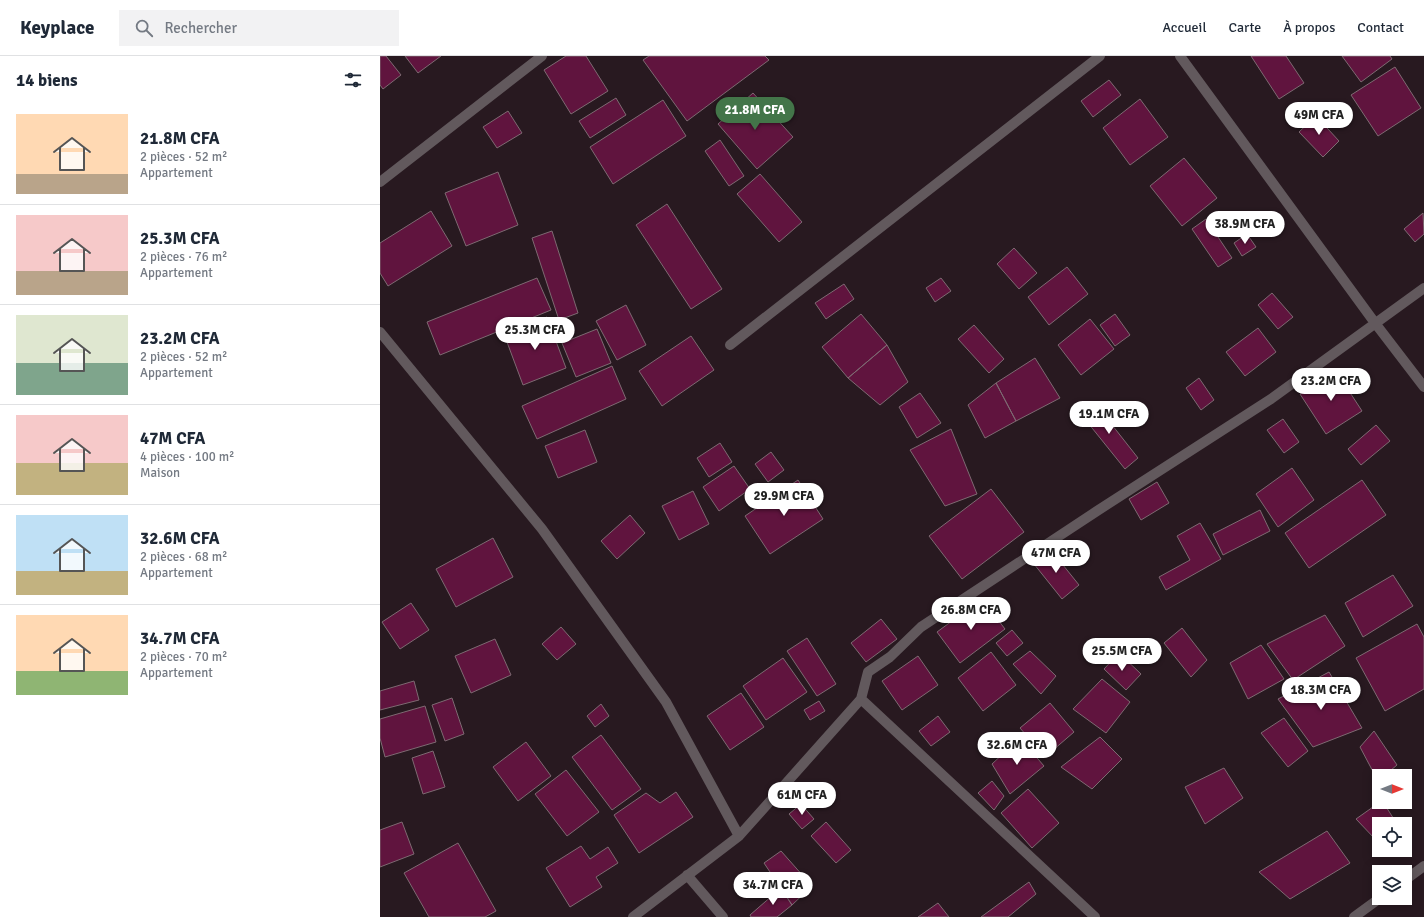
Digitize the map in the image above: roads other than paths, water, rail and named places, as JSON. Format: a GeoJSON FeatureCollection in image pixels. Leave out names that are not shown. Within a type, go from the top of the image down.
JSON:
{"type":"FeatureCollection","features":[{"type":"Feature","properties":{"kind":"street"},"geometry":{"type":"LineString","coordinates":[[380,182],[542,56]]}},
{"type":"Feature","properties":{"kind":"street"},"geometry":{"type":"LineString","coordinates":[[730,345],[1100,56]]}},
{"type":"Feature","properties":{"kind":"street"},"geometry":{"type":"LineString","coordinates":[[1180,56],[1375,323],[1424,387]]}},
{"type":"Feature","properties":{"kind":"street"},"geometry":{"type":"LineString","coordinates":[[633,917],[739,836],[861,699],[868,672],[890,658],[921,626],[1271,399],[1424,288]]}},
{"type":"Feature","properties":{"kind":"street"},"geometry":{"type":"LineString","coordinates":[[380,333],[542,529],[666,702],[739,836]]}},
{"type":"Feature","properties":{"kind":"street"},"geometry":{"type":"LineString","coordinates":[[861,699],[1096,917]]}},
{"type":"Feature","properties":{"kind":"street"},"geometry":{"type":"LineString","coordinates":[[1412,875],[1424,866]]}},
{"type":"Feature","properties":{"kind":"street"},"geometry":{"type":"LineString","coordinates":[[687,875],[723,917]]}},
{"type":"Feature","properties":{"kind":"street"},"geometry":{"type":"LineString","coordinates":[[1354,917],[1372,904]]}}]}
